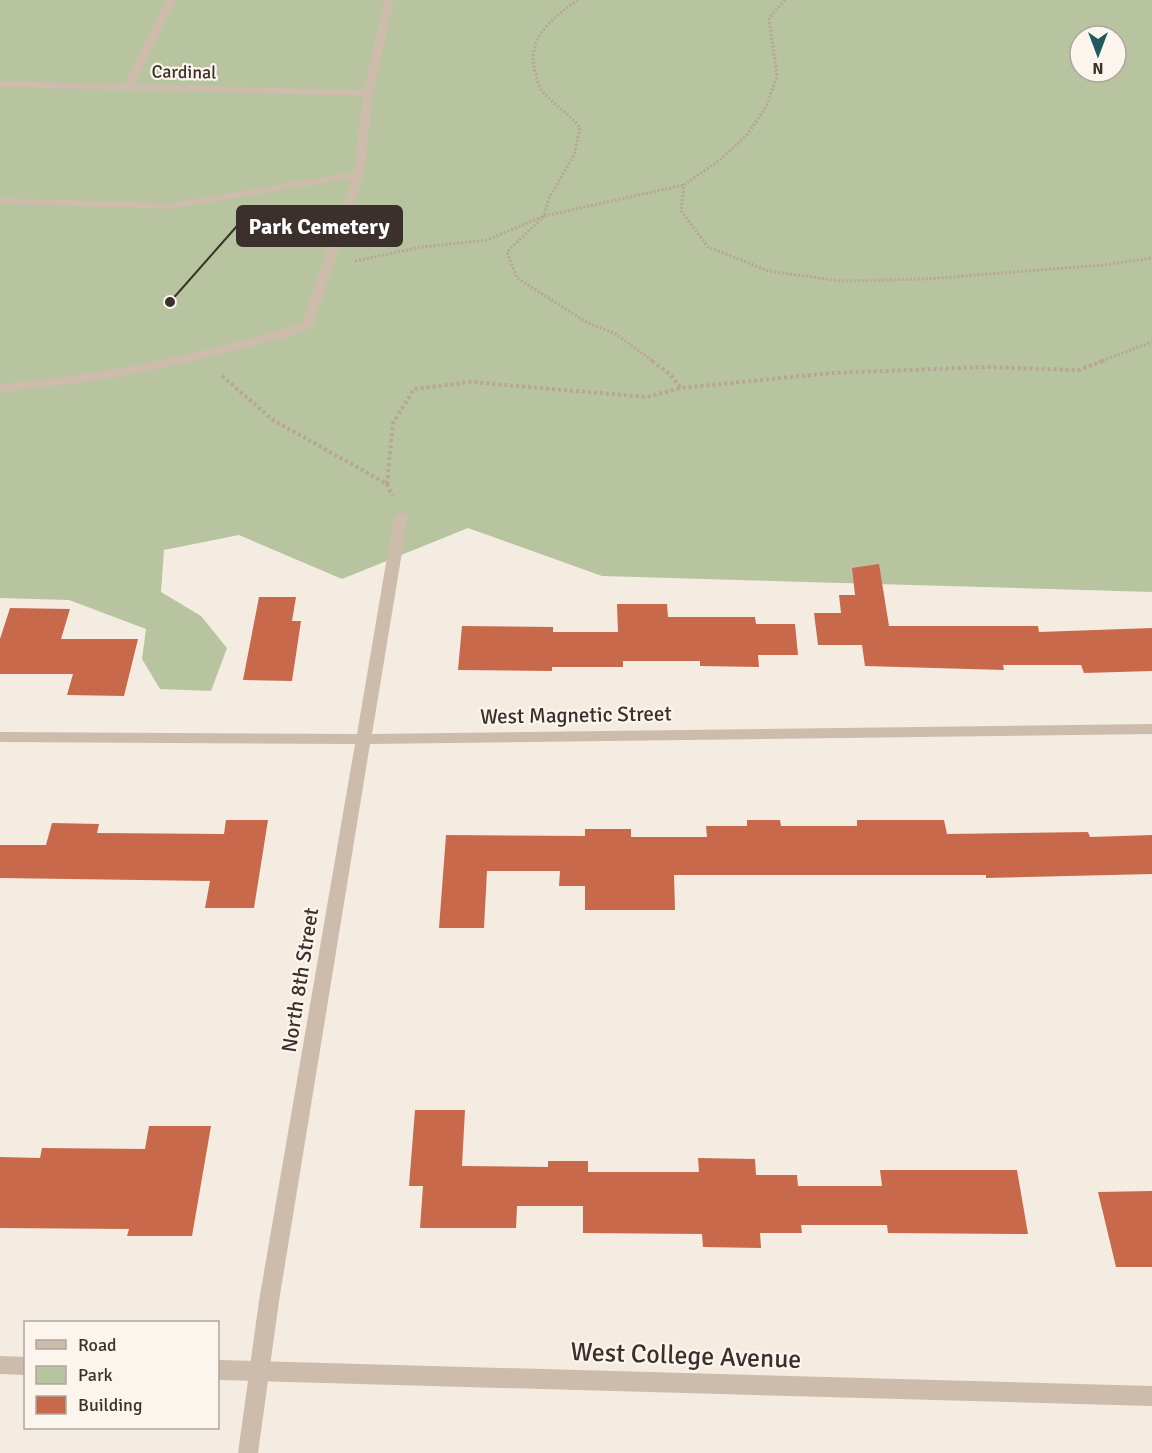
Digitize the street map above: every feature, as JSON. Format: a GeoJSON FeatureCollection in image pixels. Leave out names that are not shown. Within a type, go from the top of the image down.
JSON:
{"type":"FeatureCollection","features":[{"type":"Feature","properties":{"kind":"street"},"geometry":{"type":"LineString","coordinates":[[128,87],[171,0]]}},
{"type":"Feature","properties":{"kind":"street"},"geometry":{"type":"LineString","coordinates":[[0,387],[63,384],[201,357],[307,325],[359,174],[368,93],[389,0]]}},
{"type":"Feature","properties":{"kind":"street","name":"Cardinal"},"geometry":{"type":"LineString","coordinates":[[0,84],[368,93]]}},
{"type":"Feature","properties":{"kind":"street"},"geometry":{"type":"LineString","coordinates":[[0,201],[171,207],[359,174]]}},
{"type":"Feature","properties":{"kind":"street","name":"North 8th Street"},"geometry":{"type":"LineString","coordinates":[[248,1453],[269,1301],[401,516]]}},
{"type":"Feature","properties":{"kind":"street","name":"West Magnetic Street"},"geometry":{"type":"LineString","coordinates":[[0,737],[362,739],[1152,729]]}},
{"type":"Feature","properties":{"kind":"street"},"geometry":{"type":"LineString","coordinates":[[0,1365],[24,1366]]}},
{"type":"Feature","properties":{"kind":"street","name":"West College Avenue"},"geometry":{"type":"LineString","coordinates":[[219,1370],[1152,1396]]}},
{"type":"Feature","properties":{"kind":"path"},"geometry":{"type":"LineString","coordinates":[[578,0],[541,29],[535,42],[531,67],[543,92],[568,111],[580,128],[574,155],[549,198],[544,216],[507,252],[517,278],[588,323],[616,334],[670,374],[681,388]]}},
{"type":"Feature","properties":{"kind":"path"},"geometry":{"type":"LineString","coordinates":[[328,266],[422,247],[487,240],[544,216],[684,185],[721,159],[747,135],[766,107],[777,76],[769,18],[785,0]]}},
{"type":"Feature","properties":{"kind":"path"},"geometry":{"type":"LineString","coordinates":[[684,185],[681,211],[708,247],[769,271],[840,281],[926,279],[1103,265],[1152,258]]}},
{"type":"Feature","properties":{"kind":"path"},"geometry":{"type":"LineString","coordinates":[[401,516],[387,484],[393,423],[414,389],[471,382],[647,397],[681,388],[832,373],[985,367],[1078,370],[1152,342]]}},
{"type":"Feature","properties":{"kind":"path"},"geometry":{"type":"LineString","coordinates":[[201,357],[273,420],[387,484]]}},
{"type":"Feature","properties":{"kind":"green space"},"geometry":{"type":"Polygon","coordinates":[[[0,0],[1152,0],[1152,592],[602,576],[468,528],[342,579],[239,535],[164,550],[161,592],[201,616],[227,648],[211,691],[160,689],[142,659],[146,629],[69,600],[0,598],[0,0]]]}},
{"type":"Feature","properties":{"kind":"building"},"geometry":{"type":"Polygon","coordinates":[[[879,564],[889,626],[1038,626],[1039,632],[1152,628],[1152,671],[1084,673],[1081,665],[1003,665],[1004,670],[865,666],[862,645],[818,645],[814,613],[841,613],[839,595],[855,595],[852,568],[879,564]]]}},
{"type":"Feature","properties":{"kind":"building"},"geometry":{"type":"Polygon","coordinates":[[[259,597],[296,597],[292,621],[301,621],[292,681],[243,680],[259,597]]]}},
{"type":"Feature","properties":{"kind":"building"},"geometry":{"type":"Polygon","coordinates":[[[617,604],[667,604],[668,617],[755,617],[756,624],[795,624],[798,655],[758,655],[759,667],[700,666],[700,661],[623,661],[623,667],[552,667],[552,671],[458,670],[462,626],[553,627],[553,632],[618,632],[617,604]]]}},
{"type":"Feature","properties":{"kind":"building"},"geometry":{"type":"Polygon","coordinates":[[[10,608],[70,609],[61,639],[138,639],[124,696],[67,695],[73,674],[0,674],[0,639],[10,608]]]}},
{"type":"Feature","properties":{"kind":"building"},"geometry":{"type":"Polygon","coordinates":[[[226,820],[268,820],[254,908],[205,908],[210,881],[0,878],[0,845],[46,845],[52,823],[99,824],[97,833],[224,834],[226,820]]]}},
{"type":"Feature","properties":{"kind":"building"},"geometry":{"type":"Polygon","coordinates":[[[747,820],[780,820],[781,826],[857,826],[857,820],[944,820],[947,834],[1088,832],[1090,837],[1152,835],[1152,874],[986,878],[986,875],[674,875],[675,910],[585,910],[585,886],[559,886],[560,871],[487,871],[484,928],[439,928],[446,835],[585,836],[585,829],[631,829],[631,837],[707,837],[706,826],[747,826],[747,820]]]}},
{"type":"Feature","properties":{"kind":"building"},"geometry":{"type":"Polygon","coordinates":[[[415,1110],[465,1110],[462,1166],[548,1167],[548,1161],[588,1161],[588,1172],[699,1172],[698,1158],[755,1159],[756,1175],[797,1175],[798,1186],[882,1186],[880,1170],[1017,1170],[1028,1234],[888,1233],[887,1225],[801,1225],[802,1233],[760,1233],[761,1248],[703,1247],[702,1234],[583,1233],[583,1206],[517,1206],[516,1228],[420,1228],[423,1186],[409,1186],[415,1110]]]}},
{"type":"Feature","properties":{"kind":"building"},"geometry":{"type":"Polygon","coordinates":[[[149,1126],[211,1126],[192,1236],[127,1236],[129,1229],[0,1228],[0,1157],[40,1158],[42,1148],[145,1149],[149,1126]]]}},
{"type":"Feature","properties":{"kind":"building"},"geometry":{"type":"Polygon","coordinates":[[[1152,1191],[1152,1267],[1116,1267],[1098,1192],[1152,1191]]]}},
{"type":"Feature","properties":{"kind":"place","name":"Park Cemetery"},"geometry":{"type":"Point","coordinates":[170,302]}}]}
